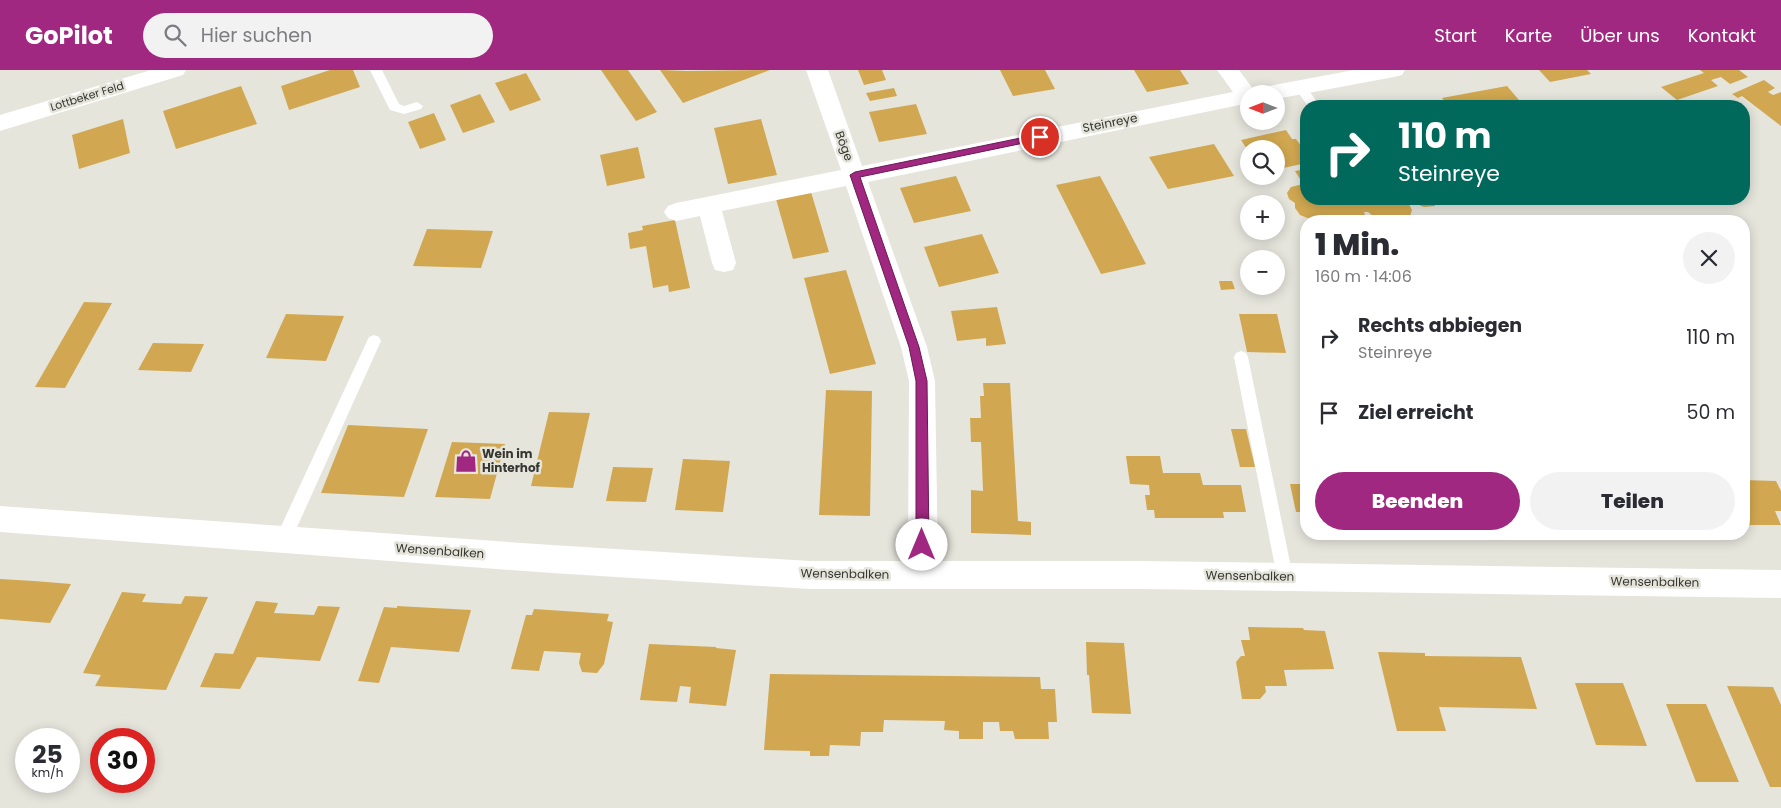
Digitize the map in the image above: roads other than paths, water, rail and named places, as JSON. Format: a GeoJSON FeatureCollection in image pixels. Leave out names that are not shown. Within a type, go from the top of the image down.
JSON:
{"type":"FeatureCollection","features":[{"type":"Feature","properties":{"kind":"street","name":"Lottbeker Feld"},"geometry":{"type":"LineString","coordinates":[[0,123],[175,70]]}},
{"type":"Feature","properties":{"kind":"street","name":"Böge"},"geometry":{"type":"LineString","coordinates":[[816,70],[855,175],[914,347],[922,381],[923,575]]}},
{"type":"Feature","properties":{"kind":"street"},"geometry":{"type":"LineString","coordinates":[[1228,70],[1242,85]]}},
{"type":"Feature","properties":{"kind":"street","name":"Steinreye"},"geometry":{"type":"LineString","coordinates":[[1285,90],[1355,73],[1394,70]]}},
{"type":"Feature","properties":{"kind":"street","name":"Steinreye"},"geometry":{"type":"LineString","coordinates":[[676,212],[1240,97]]}},
{"type":"Feature","properties":{"kind":"street"},"geometry":{"type":"LineString","coordinates":[[709,205],[724,262]]}},
{"type":"Feature","properties":{"kind":"street","name":"Wensenbalken"},"geometry":{"type":"LineString","coordinates":[[0,520],[810,575],[1285,577],[1781,584]]}},
{"type":"Feature","properties":{"kind":"lane"},"geometry":{"type":"LineString","coordinates":[[376,70],[394,108],[404,110],[417,106]]}},
{"type":"Feature","properties":{"kind":"lane"},"geometry":{"type":"LineString","coordinates":[[1300,87],[1310,100]]}},
{"type":"Feature","properties":{"kind":"lane"},"geometry":{"type":"LineString","coordinates":[[283,540],[374,341]]}},
{"type":"Feature","properties":{"kind":"lane"},"geometry":{"type":"LineString","coordinates":[[1241,357],[1285,577]]}},
{"type":"Feature","properties":{"kind":"place","name":"Wein im Hinterhof"},"geometry":{"type":"Point","coordinates":[466,461]}}]}
